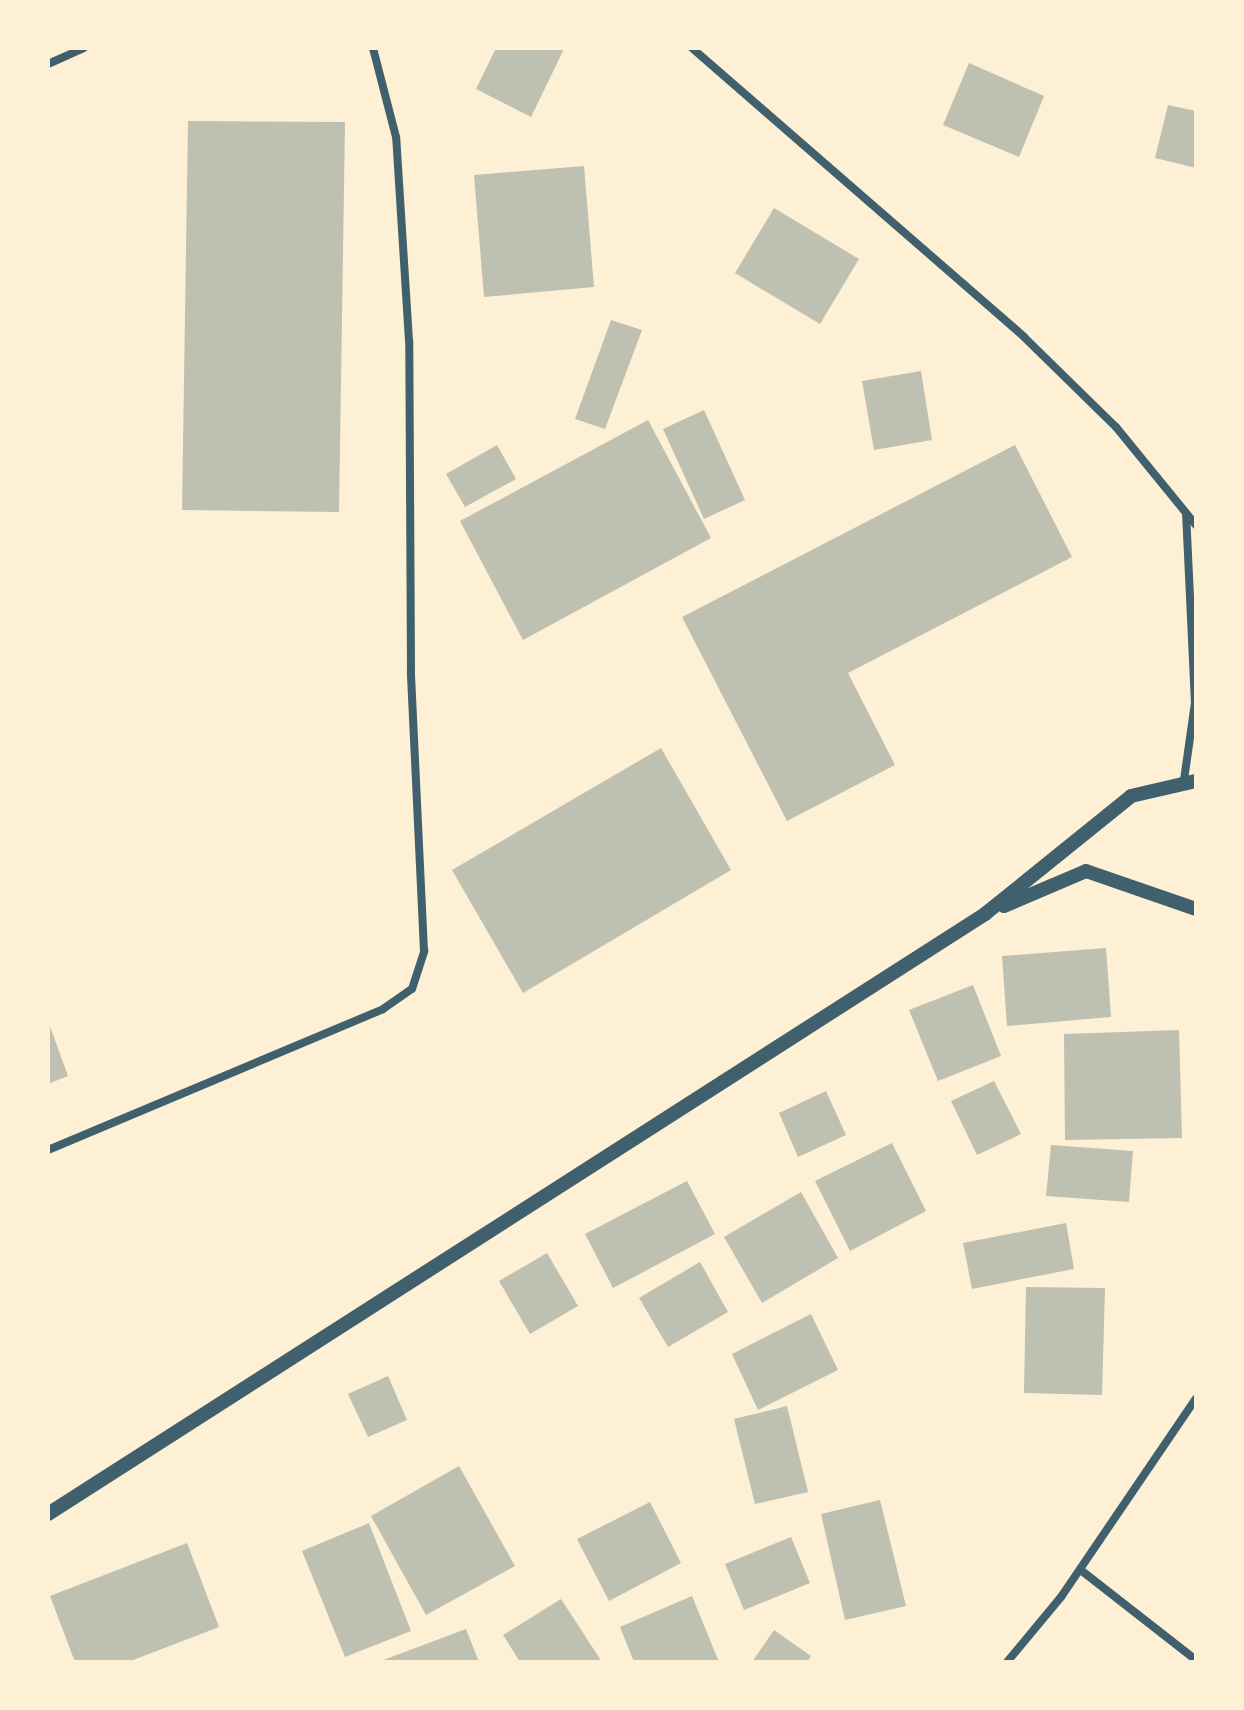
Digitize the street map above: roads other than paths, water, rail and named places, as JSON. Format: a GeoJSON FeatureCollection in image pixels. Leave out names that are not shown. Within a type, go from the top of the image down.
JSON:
{"type":"FeatureCollection","features":[{"type":"Feature","properties":{"kind":"street"},"geometry":{"type":"LineString","coordinates":[[48,64],[84,48]]}},
{"type":"Feature","properties":{"kind":"street"},"geometry":{"type":"LineString","coordinates":[[48,1150],[383,1009],[412,989],[424,951],[411,672],[409,341],[396,137],[373,48]]}},
{"type":"Feature","properties":{"kind":"street"},"geometry":{"type":"LineString","coordinates":[[692,48],[1024,337],[1116,427],[1196,525]]}},
{"type":"Feature","properties":{"kind":"street"},"geometry":{"type":"LineString","coordinates":[[48,1514],[985,914],[1131,796],[1190,780],[1195,703],[1186,514]]}},
{"type":"Feature","properties":{"kind":"street"},"geometry":{"type":"LineString","coordinates":[[985,914],[1086,871],[1196,909]]}},
{"type":"Feature","properties":{"kind":"street"},"geometry":{"type":"LineString","coordinates":[[1061,1597],[1196,1398]]}},
{"type":"Feature","properties":{"kind":"street"},"geometry":{"type":"LineString","coordinates":[[1007,1662],[1085,1567],[1196,1660]]}}]}
